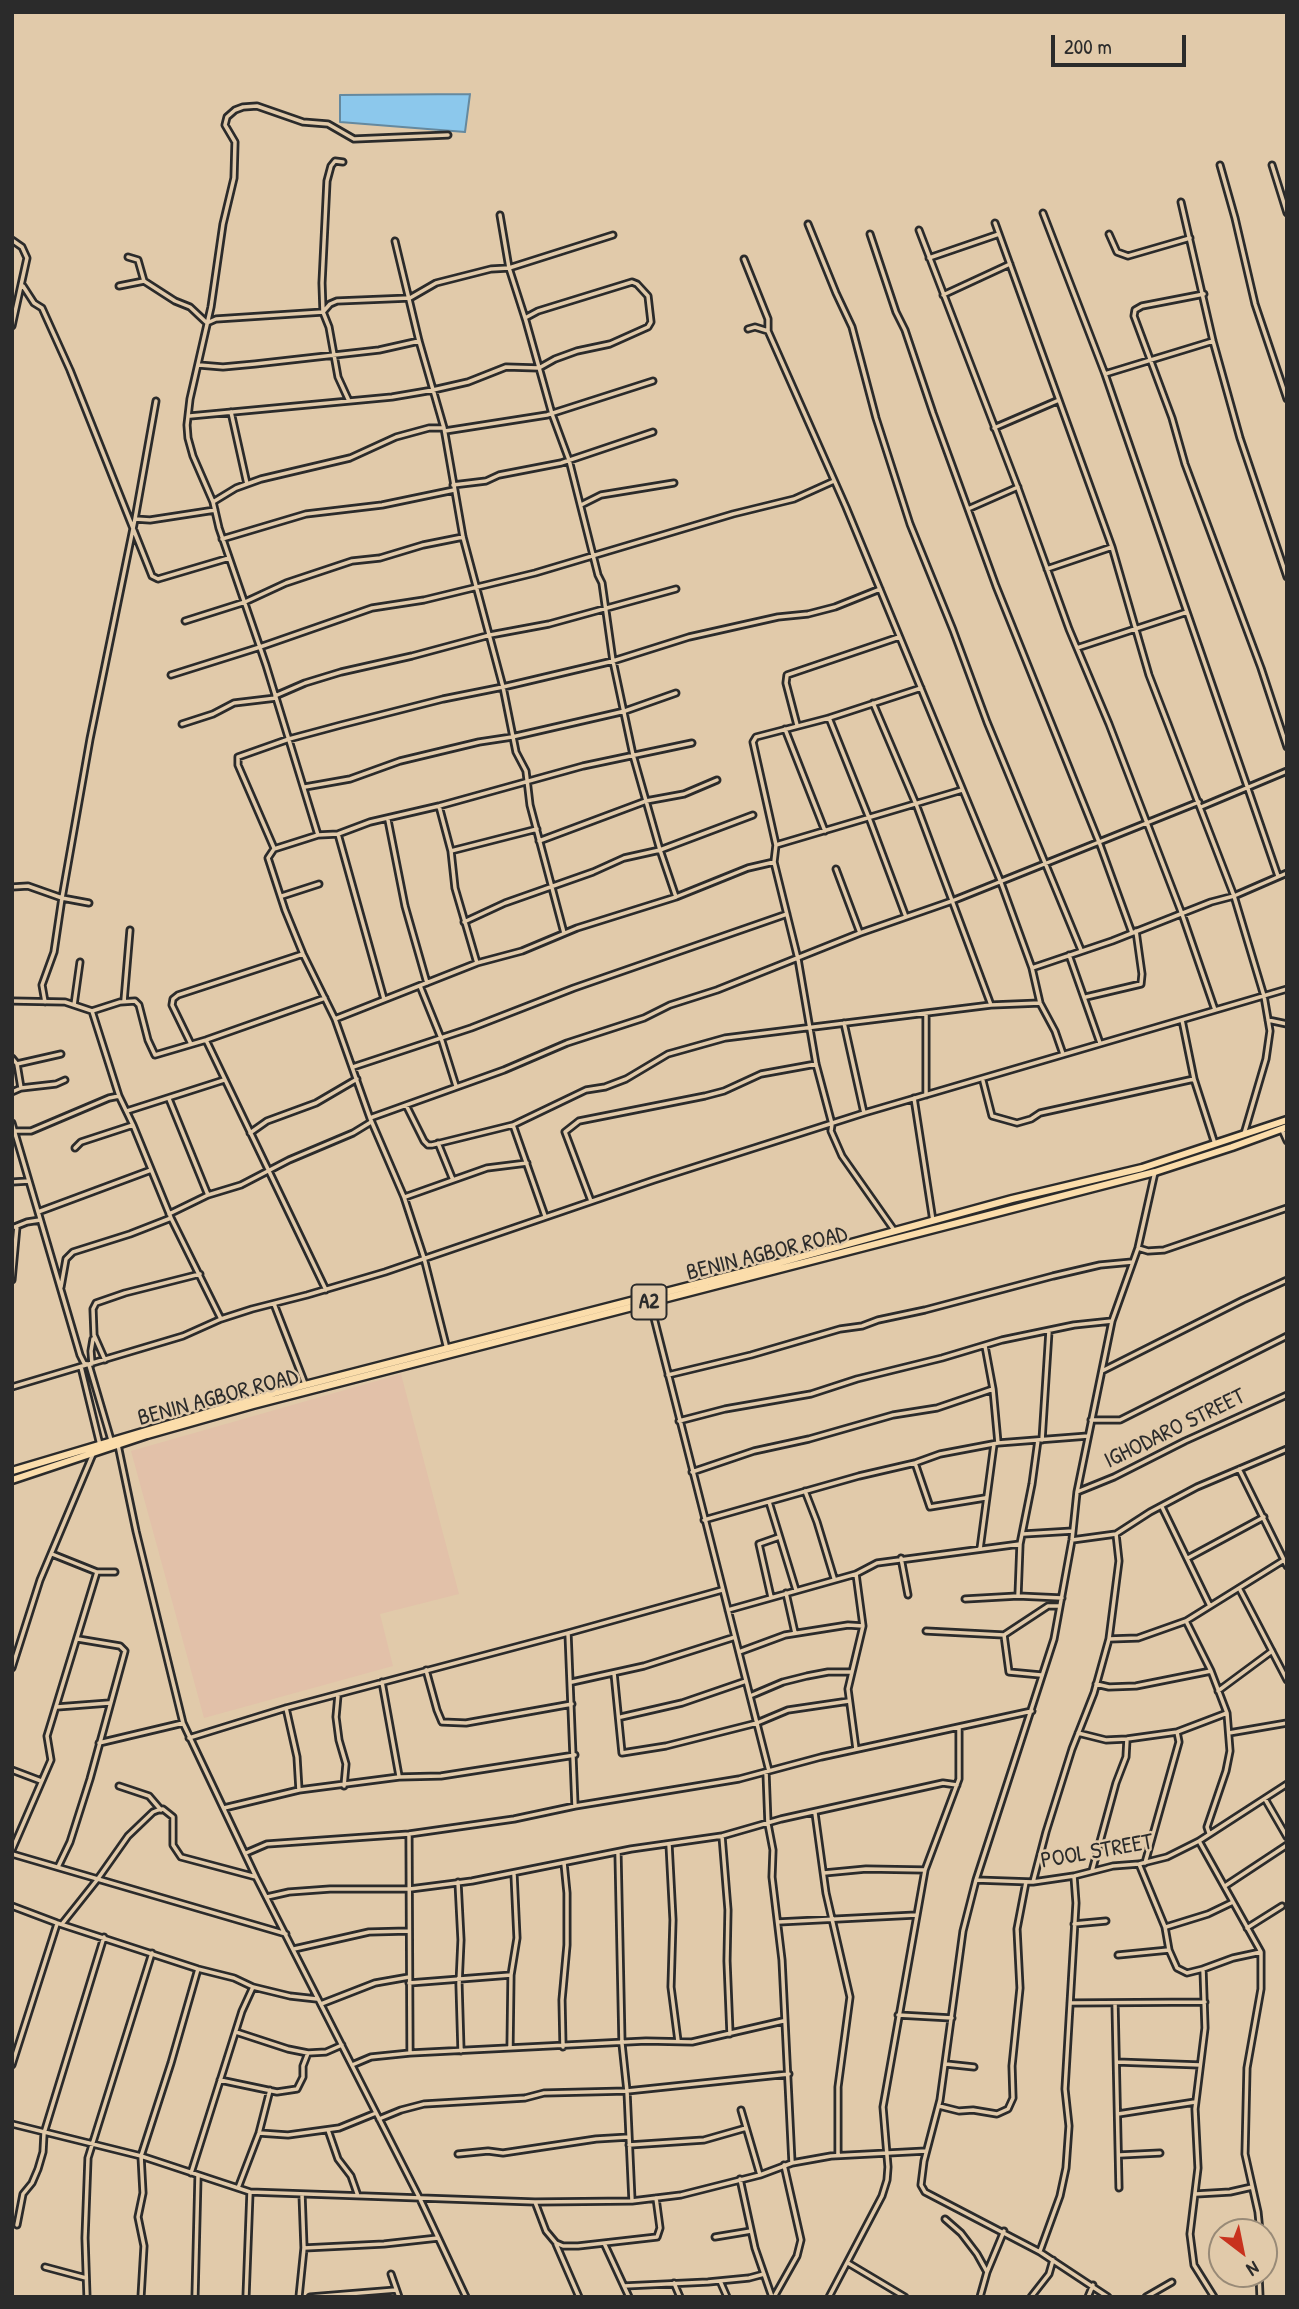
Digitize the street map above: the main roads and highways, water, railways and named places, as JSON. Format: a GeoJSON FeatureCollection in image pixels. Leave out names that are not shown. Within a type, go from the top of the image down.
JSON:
{"type":"FeatureCollection","features":[{"type":"Feature","properties":{"kind":"highway","name":"BENIN AGBOR ROAD"},"geometry":{"type":"LineString","coordinates":[[114,1444],[305,1385],[896,1232],[1012,1199],[1142,1168],[1287,1120]]}},
{"type":"Feature","properties":{"kind":"highway","name":"BENIN AGBOR ROAD"},"geometry":{"type":"LineString","coordinates":[[12,1471],[253,1405],[1155,1172],[1284,1128]]}},
{"type":"Feature","properties":{"kind":"highway"},"geometry":{"type":"LineString","coordinates":[[1012,1199],[1014,1208]]}},
{"type":"Feature","properties":{"kind":"highway","name":"BENIN AGBOR ROAD"},"geometry":{"type":"LineString","coordinates":[[12,1480],[93,1453],[101,1447]]}},
{"type":"Feature","properties":{"kind":"water"},"geometry":{"type":"Polygon","coordinates":[[[470,94],[465,132],[340,122],[340,95],[470,94]]]}}]}
